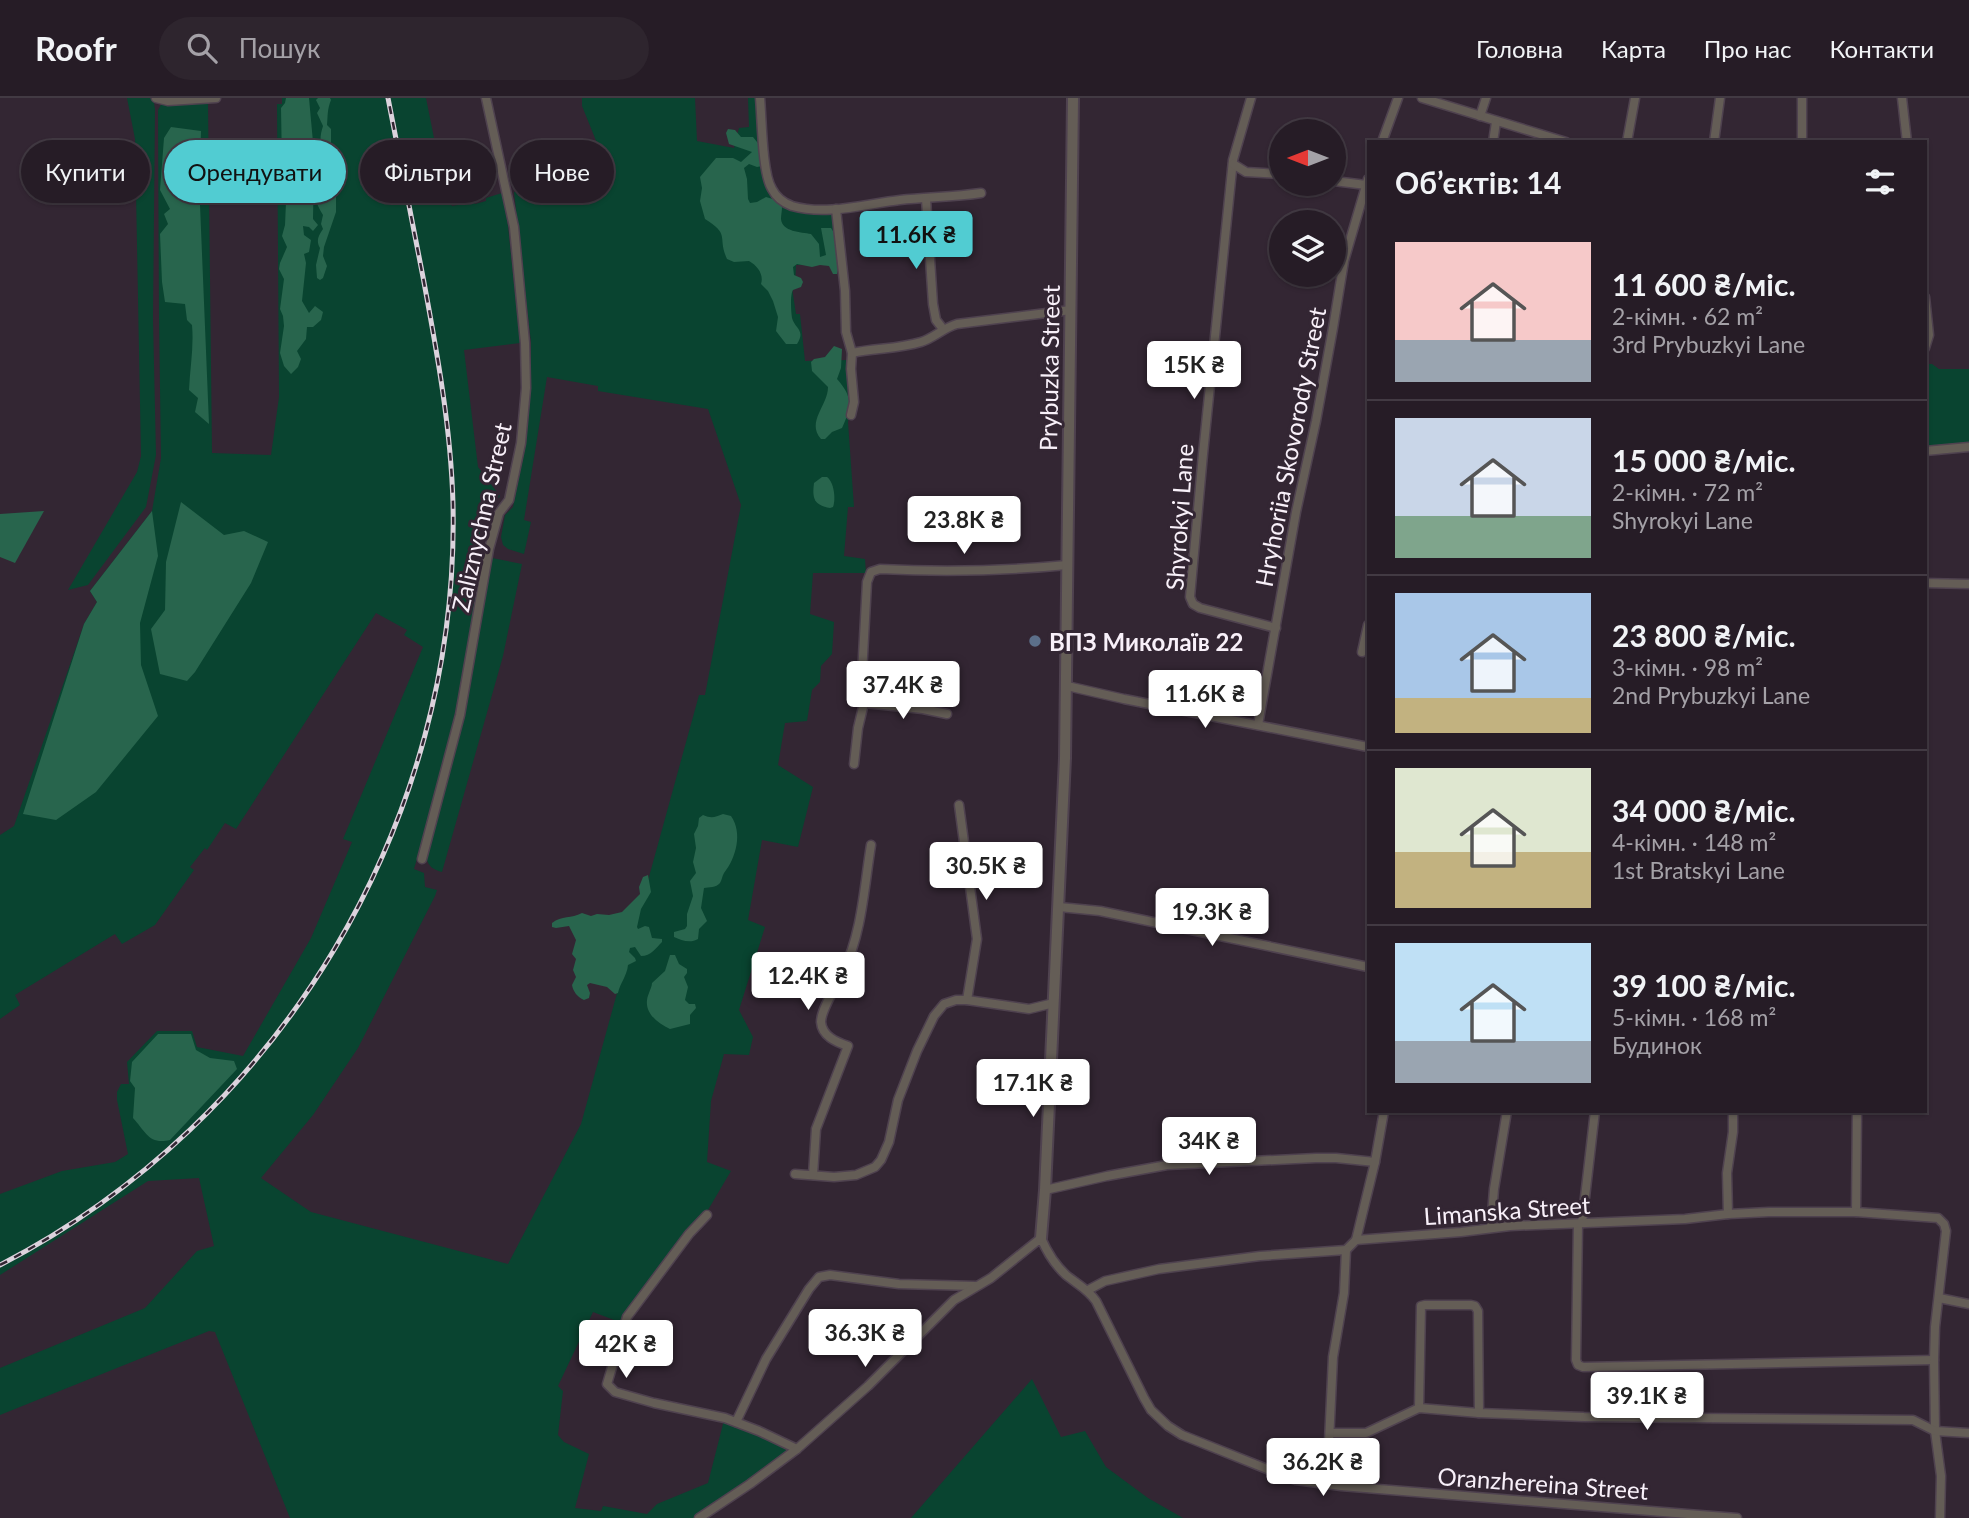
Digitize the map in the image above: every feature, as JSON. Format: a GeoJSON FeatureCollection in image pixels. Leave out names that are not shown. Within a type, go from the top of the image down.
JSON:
{"type":"FeatureCollection","features":[{"type":"Feature","properties":{"kind":"street"},"geometry":{"type":"LineString","coordinates":[[156,98],[169,101],[216,98]]}},
{"type":"Feature","properties":{"kind":"street","name":"Zaliznychna Street"},"geometry":{"type":"LineString","coordinates":[[422,859],[460,715],[489,549],[499,513],[509,500],[521,443],[526,387],[525,343],[512,218],[486,98]]}},
{"type":"Feature","properties":{"kind":"street"},"geometry":{"type":"LineString","coordinates":[[760,98],[766,173],[779,198],[794,206],[836,209],[981,192]]}},
{"type":"Feature","properties":{"kind":"street","name":"Prybuzka Street"},"geometry":{"type":"LineString","coordinates":[[1041,1238],[1059,907],[1066,686],[1073,98]]}},
{"type":"Feature","properties":{"kind":"street","name":"Shyrokyi Lane"},"geometry":{"type":"LineString","coordinates":[[1251,98],[1233,164],[1190,597],[1193,604],[1200,608],[1276,628]]}},
{"type":"Feature","properties":{"kind":"street"},"geometry":{"type":"LineString","coordinates":[[1383,140],[1398,98]]}},
{"type":"Feature","properties":{"kind":"street"},"geometry":{"type":"LineString","coordinates":[[1422,98],[1559,140]]}},
{"type":"Feature","properties":{"kind":"street"},"geometry":{"type":"LineString","coordinates":[[1480,116],[1486,98]]}},
{"type":"Feature","properties":{"kind":"street"},"geometry":{"type":"LineString","coordinates":[[1626,140],[1635,98]]}},
{"type":"Feature","properties":{"kind":"street"},"geometry":{"type":"LineString","coordinates":[[1714,140],[1720,98]]}},
{"type":"Feature","properties":{"kind":"street"},"geometry":{"type":"LineString","coordinates":[[1801,140],[1802,98]]}},
{"type":"Feature","properties":{"kind":"street"},"geometry":{"type":"LineString","coordinates":[[1902,98],[1907,140]]}},
{"type":"Feature","properties":{"kind":"street"},"geometry":{"type":"LineString","coordinates":[[1493,140],[1496,122]]}},
{"type":"Feature","properties":{"kind":"street"},"geometry":{"type":"LineString","coordinates":[[1233,164],[1246,172],[1269,173]]}},
{"type":"Feature","properties":{"kind":"street"},"geometry":{"type":"LineString","coordinates":[[1346,181],[1367,182]]}},
{"type":"Feature","properties":{"kind":"street","name":"Hryhoriia Skovorody Street"},"geometry":{"type":"LineString","coordinates":[[1258,725],[1344,261],[1367,182]]}},
{"type":"Feature","properties":{"kind":"street"},"geometry":{"type":"LineString","coordinates":[[926,199],[933,304],[936,320],[943,329]]}},
{"type":"Feature","properties":{"kind":"street"},"geometry":{"type":"LineString","coordinates":[[836,209],[845,284],[846,332],[852,353],[850,369],[854,404],[850,415]]}},
{"type":"Feature","properties":{"kind":"street"},"geometry":{"type":"LineString","coordinates":[[852,353],[899,348],[964,323],[1071,310]]}},
{"type":"Feature","properties":{"kind":"street"},"geometry":{"type":"LineString","coordinates":[[1927,316],[1927,342]]}},
{"type":"Feature","properties":{"kind":"street"},"geometry":{"type":"LineString","coordinates":[[1927,451],[1969,447]]}},
{"type":"Feature","properties":{"kind":"street"},"geometry":{"type":"LineString","coordinates":[[854,764],[864,703],[861,693],[867,582],[868,576],[874,570],[961,570],[1067,565]]}},
{"type":"Feature","properties":{"kind":"street"},"geometry":{"type":"LineString","coordinates":[[1927,583],[1969,584]]}},
{"type":"Feature","properties":{"kind":"street"},"geometry":{"type":"LineString","coordinates":[[1362,652],[1367,630]]}},
{"type":"Feature","properties":{"kind":"street"},"geometry":{"type":"LineString","coordinates":[[1066,686],[1367,747]]}},
{"type":"Feature","properties":{"kind":"street"},"geometry":{"type":"LineString","coordinates":[[864,703],[947,714]]}},
{"type":"Feature","properties":{"kind":"street"},"geometry":{"type":"LineString","coordinates":[[959,805],[977,939],[967,1000]]}},
{"type":"Feature","properties":{"kind":"street"},"geometry":{"type":"LineString","coordinates":[[813,1175],[816,1129],[848,1046],[828,1037],[821,1021],[853,950],[872,845]]}},
{"type":"Feature","properties":{"kind":"street"},"geometry":{"type":"LineString","coordinates":[[1059,907],[1100,911],[1367,967]]}},
{"type":"Feature","properties":{"kind":"street"},"geometry":{"type":"LineString","coordinates":[[795,1174],[834,1177],[856,1175],[875,1167],[889,1142],[898,1100],[917,1051],[934,1016],[944,1004],[967,1000],[1022,1009],[1054,1003]]}},
{"type":"Feature","properties":{"kind":"street"},"geometry":{"type":"LineString","coordinates":[[1088,1290],[1105,1281],[1159,1269],[1260,1256],[1346,1250],[1356,1240],[1384,1113]]}},
{"type":"Feature","properties":{"kind":"street"},"geometry":{"type":"LineString","coordinates":[[1492,1227],[1494,1189],[1507,1113]]}},
{"type":"Feature","properties":{"kind":"street"},"geometry":{"type":"LineString","coordinates":[[1594,1113],[1580,1224],[1578,1366],[1934,1360]]}},
{"type":"Feature","properties":{"kind":"street"},"geometry":{"type":"LineString","coordinates":[[1728,1214],[1727,1173],[1733,1113]]}},
{"type":"Feature","properties":{"kind":"street"},"geometry":{"type":"LineString","coordinates":[[1856,1212],[1857,1113]]}},
{"type":"Feature","properties":{"kind":"street"},"geometry":{"type":"LineString","coordinates":[[1045,1190],[1175,1164],[1316,1158],[1374,1162]]}},
{"type":"Feature","properties":{"kind":"street","name":"Limanska Street"},"geometry":{"type":"LineString","coordinates":[[1356,1240],[1492,1227],[1685,1219],[1728,1214],[1856,1212],[1938,1218],[1946,1231],[1939,1298]]}},
{"type":"Feature","properties":{"kind":"street"},"geometry":{"type":"LineString","coordinates":[[707,1216],[689,1234],[627,1317],[607,1384],[615,1392],[736,1422],[797,1449]]}},
{"type":"Feature","properties":{"kind":"street"},"geometry":{"type":"LineString","coordinates":[[699,1518],[750,1485],[797,1449],[868,1386],[954,1300],[991,1278],[1041,1238]]}},
{"type":"Feature","properties":{"kind":"street","name":"Oranzhereina Street"},"geometry":{"type":"LineString","coordinates":[[1041,1238],[1054,1262],[1088,1290],[1102,1312],[1144,1398],[1158,1418],[1182,1435],[1257,1466],[1296,1479],[1327,1484],[1737,1518]]}},
{"type":"Feature","properties":{"kind":"street"},"geometry":{"type":"LineString","coordinates":[[1327,1484],[1333,1357],[1345,1293],[1346,1250]]}},
{"type":"Feature","properties":{"kind":"street"},"geometry":{"type":"LineString","coordinates":[[736,1422],[766,1359],[819,1277],[830,1275],[900,1284],[975,1286]]}},
{"type":"Feature","properties":{"kind":"street"},"geometry":{"type":"LineString","coordinates":[[1940,1518],[1935,1327],[1939,1298],[1969,1304]]}},
{"type":"Feature","properties":{"kind":"street"},"geometry":{"type":"LineString","coordinates":[[1419,1408],[1421,1306],[1471,1305],[1478,1311],[1479,1412]]}},
{"type":"Feature","properties":{"kind":"street"},"geometry":{"type":"LineString","coordinates":[[1330,1433],[1366,1433],[1419,1408],[1584,1417],[1913,1420],[1936,1431],[1969,1433]]}},
{"type":"Feature","properties":{"kind":"green space"},"geometry":{"type":"Polygon","coordinates":[[[127,98],[150,98],[155,109],[153,319],[156,455],[146,507],[88,585],[68,590],[137,472],[141,456],[136,203],[150,203],[150,140],[135,139],[127,98]]]}},
{"type":"Feature","properties":{"kind":"green space"},"geometry":{"type":"Polygon","coordinates":[[[282,98],[386,98],[395,140],[360,140],[360,203],[408,203],[424,283],[444,407],[452,532],[444,635],[419,751],[402,807],[418,761],[440,670],[450,596],[453,506],[449,430],[438,356],[410,203],[450,203],[452,206],[496,203],[496,195],[502,193],[520,343],[464,350],[478,467],[500,496],[492,504],[480,508],[480,576],[455,714],[440,779],[414,869],[424,873],[425,887],[437,890],[358,1048],[313,1115],[261,1178],[311,1212],[508,1264],[581,1124],[699,695],[705,695],[741,505],[708,409],[598,391],[598,386],[547,377],[524,520],[531,522],[524,554],[503,545],[501,537],[505,515],[513,507],[526,444],[531,387],[531,342],[515,203],[614,203],[614,140],[596,140],[582,106],[582,98],[695,98],[697,141],[734,148],[739,128],[749,127],[748,98],[758,98],[765,173],[778,199],[829,210],[835,214],[841,264],[796,265],[795,287],[792,288],[796,314],[800,314],[805,361],[849,360],[853,400],[848,422],[854,507],[848,507],[844,556],[865,559],[866,573],[813,573],[810,614],[834,622],[832,654],[821,666],[820,682],[812,690],[807,721],[785,723],[778,765],[813,787],[798,847],[762,840],[748,920],[765,927],[739,1010],[753,1037],[749,1055],[724,1054],[711,1101],[707,1162],[731,1171],[705,1215],[622,1323],[593,1312],[558,1386],[563,1391],[558,1435],[564,1442],[589,1454],[575,1508],[601,1511],[603,1506],[647,1514],[657,1504],[708,1483],[724,1420],[758,1433],[786,1448],[786,1452],[749,1481],[694,1518],[290,1518],[215,1332],[209,1331],[0,1415],[0,1368],[145,1308],[197,1251],[214,1246],[199,1178],[148,1181],[0,1275],[0,1194],[62,1171],[115,1162],[128,1154],[117,1092],[121,1084],[129,1084],[127,1062],[157,1031],[192,1031],[197,1047],[243,1056],[311,938],[352,842],[343,839],[423,647],[404,635],[407,630],[376,613],[236,829],[225,823],[207,850],[205,848],[190,867],[194,870],[155,925],[122,944],[115,934],[15,995],[20,1005],[0,1019],[0,835],[14,826],[84,624],[97,602],[90,591],[152,511],[161,458],[158,110],[162,103],[208,104],[208,140],[164,140],[164,203],[209,203],[212,453],[271,455],[279,397],[278,203],[346,203],[346,140],[277,140],[277,104],[282,104],[282,98]],[[393,831],[355,913],[328,961],[272,1040],[240,1079],[202,1117],[128,1183],[98,1204],[117,1192],[135,1178],[217,1105],[261,1057],[310,990],[339,944],[365,895],[393,831]]]}},
{"type":"Feature","properties":{"kind":"green space"},"geometry":{"type":"Polygon","coordinates":[[[286,98],[309,98],[313,140],[282,140],[281,108],[286,98]]]}},
{"type":"Feature","properties":{"kind":"green space"},"geometry":{"type":"Polygon","coordinates":[[[390,98],[426,98],[434,138],[398,140],[390,98]]]}},
{"type":"Feature","properties":{"kind":"green space"},"geometry":{"type":"Polygon","coordinates":[[[316,100],[331,100],[327,125],[331,129],[331,140],[320,140],[323,126],[317,113],[320,108],[316,100]]]}},
{"type":"Feature","properties":{"kind":"green space"},"geometry":{"type":"Polygon","coordinates":[[[171,127],[201,131],[201,140],[164,140],[164,198],[160,190],[164,138],[171,127]]]}},
{"type":"Feature","properties":{"kind":"green space"},"geometry":{"type":"Polygon","coordinates":[[[728,129],[735,130],[741,137],[753,137],[761,147],[762,166],[749,164],[744,168],[750,203],[766,197],[776,200],[782,207],[781,219],[785,227],[811,234],[819,244],[820,257],[826,255],[821,228],[831,228],[835,237],[837,274],[833,274],[829,266],[797,264],[793,267],[794,275],[803,282],[801,287],[793,290],[791,296],[792,318],[800,333],[797,344],[786,344],[776,331],[778,317],[768,291],[761,284],[762,277],[758,268],[749,261],[734,262],[727,259],[721,233],[705,219],[700,201],[700,177],[716,158],[733,158],[741,162],[752,152],[729,144],[726,133],[728,129]]]}},
{"type":"Feature","properties":{"kind":"green space"},"geometry":{"type":"Polygon","coordinates":[[[167,203],[200,205],[209,424],[195,412],[198,398],[189,390],[192,325],[187,320],[185,304],[165,302],[160,234],[168,224],[164,214],[170,209],[167,203]]]}},
{"type":"Feature","properties":{"kind":"green space"},"geometry":{"type":"Polygon","coordinates":[[[286,203],[314,203],[313,219],[318,225],[313,231],[303,226],[304,235],[311,240],[309,252],[304,254],[306,263],[302,301],[309,313],[315,306],[323,312],[321,320],[313,327],[307,327],[306,339],[297,351],[301,359],[291,374],[284,366],[280,353],[284,326],[280,309],[284,279],[279,269],[287,247],[282,236],[286,203]]]}},
{"type":"Feature","properties":{"kind":"green space"},"geometry":{"type":"Polygon","coordinates":[[[336,203],[336,212],[324,247],[323,256],[327,266],[320,280],[317,278],[316,265],[323,215],[317,204],[336,203]]]}},
{"type":"Feature","properties":{"kind":"green space"},"geometry":{"type":"Polygon","coordinates":[[[834,346],[842,349],[841,368],[837,379],[846,391],[849,408],[842,428],[821,439],[816,426],[828,387],[812,371],[811,362],[825,357],[834,346]]]}},
{"type":"Feature","properties":{"kind":"green space"},"geometry":{"type":"Polygon","coordinates":[[[1927,364],[1939,369],[1969,369],[1969,442],[1927,448],[1927,364]]]}},
{"type":"Feature","properties":{"kind":"green space"},"geometry":{"type":"Polygon","coordinates":[[[827,477],[833,487],[834,504],[830,508],[817,503],[814,497],[814,483],[827,477]]]}},
{"type":"Feature","properties":{"kind":"green space"},"geometry":{"type":"Polygon","coordinates":[[[181,502],[224,535],[244,531],[268,542],[251,583],[187,681],[160,674],[151,629],[165,610],[166,562],[181,502]]]}},
{"type":"Feature","properties":{"kind":"green space"},"geometry":{"type":"Polygon","coordinates":[[[44,511],[15,563],[0,557],[0,514],[44,511]]]}},
{"type":"Feature","properties":{"kind":"green space"},"geometry":{"type":"Polygon","coordinates":[[[152,511],[158,556],[140,623],[141,665],[158,716],[96,792],[56,820],[23,814],[84,624],[97,602],[90,591],[152,511]]]}},
{"type":"Feature","properties":{"kind":"green space"},"geometry":{"type":"Polygon","coordinates":[[[492,558],[522,564],[503,656],[442,872],[431,867],[426,857],[465,716],[492,558]]]}},
{"type":"Feature","properties":{"kind":"green space"},"geometry":{"type":"Polygon","coordinates":[[[723,814],[731,816],[735,823],[735,853],[720,883],[704,888],[701,908],[707,921],[699,929],[698,939],[689,941],[674,937],[674,932],[687,926],[687,914],[693,896],[690,881],[696,873],[693,862],[696,848],[694,834],[699,818],[703,815],[713,817],[723,814]]]}},
{"type":"Feature","properties":{"kind":"green space"},"geometry":{"type":"Polygon","coordinates":[[[648,875],[651,892],[641,909],[637,927],[649,927],[652,938],[662,939],[662,942],[645,956],[641,956],[635,947],[630,948],[629,952],[636,961],[628,965],[618,993],[590,983],[587,985],[589,998],[582,999],[572,985],[576,977],[573,970],[576,959],[572,954],[576,940],[569,926],[556,928],[552,927],[552,923],[582,913],[591,916],[622,912],[640,894],[639,887],[643,877],[648,875]]]}},
{"type":"Feature","properties":{"kind":"green space"},"geometry":{"type":"Polygon","coordinates":[[[670,955],[675,955],[679,964],[687,969],[684,977],[688,987],[685,1000],[689,1004],[695,1004],[696,1008],[690,1015],[690,1024],[670,1029],[652,1015],[647,999],[652,983],[665,971],[670,955]]]}},
{"type":"Feature","properties":{"kind":"green space"},"geometry":{"type":"Polygon","coordinates":[[[158,1034],[191,1034],[196,1050],[210,1058],[234,1061],[237,1069],[170,1140],[163,1141],[148,1136],[133,1118],[135,1088],[130,1081],[132,1062],[158,1034]]]}},
{"type":"Feature","properties":{"kind":"green space"},"geometry":{"type":"Polygon","coordinates":[[[1032,1379],[1061,1437],[1085,1431],[1106,1467],[1148,1498],[1183,1518],[911,1518],[1032,1379]]]}},
{"type":"Feature","properties":{"kind":"railway"},"geometry":{"type":"LineString","coordinates":[[0,1265],[100,1204],[190,1130],[269,1044],[334,949],[387,846],[425,736],[447,622],[452,476],[438,362],[388,98]]}},
{"type":"Feature","properties":{"kind":"place","name":"ВПЗ Миколаїв 22"},"geometry":{"type":"Point","coordinates":[1035,641]}}]}
